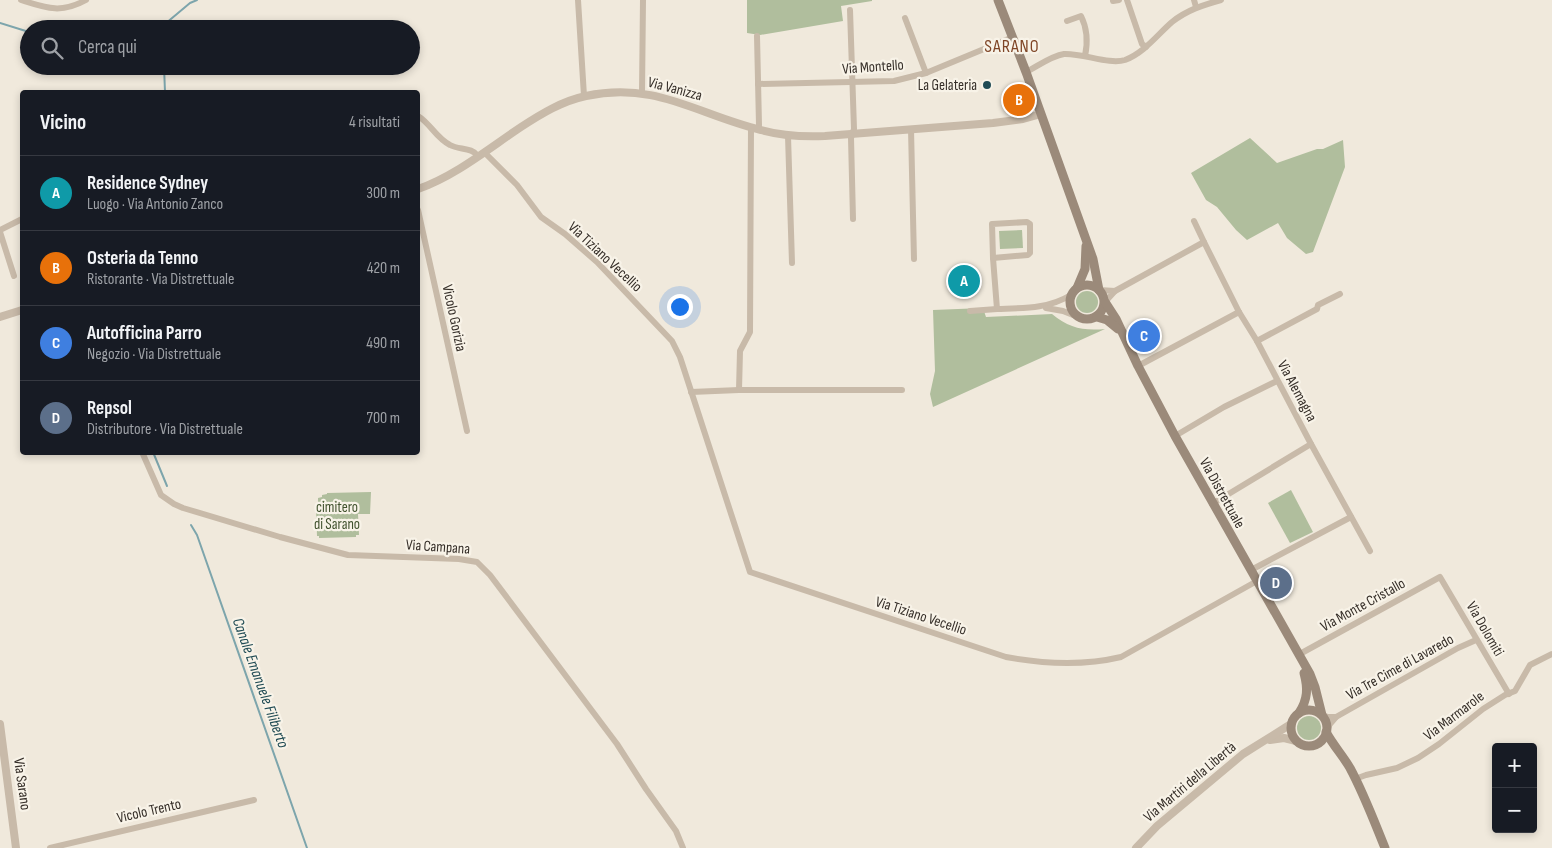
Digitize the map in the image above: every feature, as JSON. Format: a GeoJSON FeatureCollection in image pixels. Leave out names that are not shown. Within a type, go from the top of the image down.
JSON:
{"type":"FeatureCollection","features":[{"type":"Feature","properties":{"kind":"main road"},"geometry":{"type":"LineString","coordinates":[[998,0],[1093,259],[1099,290]]}},
{"type":"Feature","properties":{"kind":"main road"},"geometry":{"type":"LineString","coordinates":[[1074,292],[1086,285],[1091,285],[1099,290],[1104,297],[1104,308],[1097,317],[1088,320],[1078,317],[1071,310],[1070,300],[1086,262],[1084,234]]}},
{"type":"Feature","properties":{"kind":"main road","name":"Via Distrettuale"},"geometry":{"type":"LineString","coordinates":[[1105,302],[1212,504],[1310,674],[1322,716],[1325,720],[1326,732],[1356,779],[1385,848]]}},
{"type":"Feature","properties":{"kind":"main road"},"geometry":{"type":"LineString","coordinates":[[1097,317],[1108,320],[1124,337]]}},
{"type":"Feature","properties":{"kind":"main road","name":"Via Distrettuale"},"geometry":{"type":"LineString","coordinates":[[1291,724],[1305,701],[1308,690],[1300,657]]}},
{"type":"Feature","properties":{"kind":"main road"},"geometry":{"type":"LineString","coordinates":[[1299,713],[1311,710],[1322,716]]}},
{"type":"Feature","properties":{"kind":"main road"},"geometry":{"type":"LineString","coordinates":[[1291,724],[1296,741]]}},
{"type":"Feature","properties":{"kind":"main road"},"geometry":{"type":"LineString","coordinates":[[1314,745],[1322,740],[1326,732]]}},
{"type":"Feature","properties":{"kind":"main road","name":"Via Distrettuale"},"geometry":{"type":"LineString","coordinates":[[1296,741],[1305,746],[1314,745],[1328,748],[1344,759]]}},
{"type":"Feature","properties":{"kind":"street"},"geometry":{"type":"LineString","coordinates":[[21,0],[56,9],[75,6],[86,0]]}},
{"type":"Feature","properties":{"kind":"street"},"geometry":{"type":"LineString","coordinates":[[578,0],[584,96]]}},
{"type":"Feature","properties":{"kind":"street"},"geometry":{"type":"LineString","coordinates":[[642,93],[643,0]]}},
{"type":"Feature","properties":{"kind":"street"},"geometry":{"type":"LineString","coordinates":[[1127,0],[1142,44],[1146,47]]}},
{"type":"Feature","properties":{"kind":"street"},"geometry":{"type":"LineString","coordinates":[[1194,0],[1196,7]]}},
{"type":"Feature","properties":{"kind":"street"},"geometry":{"type":"LineString","coordinates":[[1026,72],[1056,56],[1066,54],[1119,62],[1130,58],[1146,47],[1172,23],[1196,7],[1221,0]]}},
{"type":"Feature","properties":{"kind":"street"},"geometry":{"type":"LineString","coordinates":[[850,10],[854,129],[851,145],[853,218]]}},
{"type":"Feature","properties":{"kind":"street"},"geometry":{"type":"LineString","coordinates":[[1067,21],[1081,16],[1085,24],[1088,46],[1085,56]]}},
{"type":"Feature","properties":{"kind":"street"},"geometry":{"type":"LineString","coordinates":[[905,18],[926,74]]}},
{"type":"Feature","properties":{"kind":"street"},"geometry":{"type":"LineString","coordinates":[[757,36],[759,125]]}},
{"type":"Feature","properties":{"kind":"street","name":"Via Montello"},"geometry":{"type":"LineString","coordinates":[[758,84],[894,81],[926,74],[1013,37]]}},
{"type":"Feature","properties":{"kind":"street","name":"Via Vanizza"},"geometry":{"type":"LineString","coordinates":[[420,188],[449,175],[550,110],[584,96],[615,92],[642,93],[669,99],[751,127],[788,136],[852,134],[993,123],[1023,119],[1040,114]]}},
{"type":"Feature","properties":{"kind":"street","name":"Via Tiziano Vecellio"},"geometry":{"type":"LineString","coordinates":[[420,117],[446,143],[481,154],[517,185],[541,217],[565,234],[598,262],[672,340],[680,357],[750,572],[1006,657],[1032,662],[1079,663],[1121,657],[1257,581]]}},
{"type":"Feature","properties":{"kind":"street"},"geometry":{"type":"LineString","coordinates":[[739,390],[740,350],[750,332],[751,127]]}},
{"type":"Feature","properties":{"kind":"street"},"geometry":{"type":"LineString","coordinates":[[911,129],[914,259]]}},
{"type":"Feature","properties":{"kind":"street"},"geometry":{"type":"LineString","coordinates":[[788,136],[792,263]]}},
{"type":"Feature","properties":{"kind":"street","name":"Vicolo Gorizia"},"geometry":{"type":"LineString","coordinates":[[420,219],[467,430]]}},
{"type":"Feature","properties":{"kind":"street"},"geometry":{"type":"LineString","coordinates":[[14,276],[0,231],[20,220]]}},
{"type":"Feature","properties":{"kind":"street"},"geometry":{"type":"LineString","coordinates":[[993,258],[1028,255],[1030,253],[1028,222],[992,224],[993,258],[997,310]]}},
{"type":"Feature","properties":{"kind":"street","name":"Via Alemagna"},"geometry":{"type":"LineString","coordinates":[[1194,222],[1240,312],[1370,551]]}},
{"type":"Feature","properties":{"kind":"street"},"geometry":{"type":"LineString","coordinates":[[1105,302],[1114,291],[1204,242]]}},
{"type":"Feature","properties":{"kind":"street"},"geometry":{"type":"LineString","coordinates":[[1099,290],[1114,291]]}},
{"type":"Feature","properties":{"kind":"street"},"geometry":{"type":"LineString","coordinates":[[970,311],[1040,307],[1058,303],[1074,292]]}},
{"type":"Feature","properties":{"kind":"street"},"geometry":{"type":"LineString","coordinates":[[1257,341],[1317,309],[1318,305],[1340,294]]}},
{"type":"Feature","properties":{"kind":"street"},"geometry":{"type":"LineString","coordinates":[[1040,307],[1056,309],[1078,317]]}},
{"type":"Feature","properties":{"kind":"street"},"geometry":{"type":"LineString","coordinates":[[0,317],[20,311]]}},
{"type":"Feature","properties":{"kind":"street"},"geometry":{"type":"LineString","coordinates":[[1138,366],[1240,312]]}},
{"type":"Feature","properties":{"kind":"street"},"geometry":{"type":"LineString","coordinates":[[1175,436],[1224,407],[1277,380]]}},
{"type":"Feature","properties":{"kind":"street"},"geometry":{"type":"LineString","coordinates":[[691,392],[739,390],[902,390]]}},
{"type":"Feature","properties":{"kind":"street"},"geometry":{"type":"LineString","coordinates":[[1212,504],[1311,444]]}},
{"type":"Feature","properties":{"kind":"street","name":"Via Campana"},"geometry":{"type":"LineString","coordinates":[[143,455],[161,495],[184,508],[348,555],[459,559],[477,562],[490,575],[617,744],[676,831],[683,848]]}},
{"type":"Feature","properties":{"kind":"street"},"geometry":{"type":"LineString","coordinates":[[1251,570],[1351,516]]}},
{"type":"Feature","properties":{"kind":"street","name":"Via Dolomiti"},"geometry":{"type":"LineString","coordinates":[[1440,576],[1509,694]]}},
{"type":"Feature","properties":{"kind":"street","name":"Via Monte Cristallo"},"geometry":{"type":"LineString","coordinates":[[1300,657],[1440,576]]}},
{"type":"Feature","properties":{"kind":"street","name":"Via Tre Cime di Lavaredo"},"geometry":{"type":"LineString","coordinates":[[1326,732],[1336,717],[1458,648],[1476,640]]}},
{"type":"Feature","properties":{"kind":"street","name":"Via Marmarole"},"geometry":{"type":"LineString","coordinates":[[1356,779],[1413,761],[1439,744],[1483,710],[1513,693],[1518,689],[1530,665],[1552,654]]}},
{"type":"Feature","properties":{"kind":"street","name":"Via Tre Cime di Lavaredo"},"geometry":{"type":"LineString","coordinates":[[1322,716],[1328,718],[1336,717]]}},
{"type":"Feature","properties":{"kind":"street","name":"Via Sarano"},"geometry":{"type":"LineString","coordinates":[[0,724],[16,848]]}},
{"type":"Feature","properties":{"kind":"street","name":"Via Martiri della Libertà"},"geometry":{"type":"LineString","coordinates":[[1136,848],[1157,826],[1244,754],[1291,724]]}},
{"type":"Feature","properties":{"kind":"street"},"geometry":{"type":"LineString","coordinates":[[1266,741],[1284,738],[1296,741]]}},
{"type":"Feature","properties":{"kind":"street","name":"Vicolo Trento"},"geometry":{"type":"LineString","coordinates":[[50,848],[254,800]]}},
{"type":"Feature","properties":{"kind":"green space"},"geometry":{"type":"Polygon","coordinates":[[[747,0],[872,1],[841,6],[843,21],[760,35],[747,33],[747,0]]]}},
{"type":"Feature","properties":{"kind":"green space"},"geometry":{"type":"Polygon","coordinates":[[[1250,138],[1277,163],[1317,149],[1323,149],[1343,140],[1345,167],[1313,252],[1306,254],[1287,238],[1278,223],[1247,240],[1217,207],[1206,200],[1191,173],[1250,138]]]}},
{"type":"Feature","properties":{"kind":"green space"},"geometry":{"type":"Polygon","coordinates":[[[1022,230],[1023,248],[1000,249],[999,231],[1022,230]]]}},
{"type":"Feature","properties":{"kind":"green space"},"geometry":{"type":"Polygon","coordinates":[[[1087,291],[1095,294],[1098,302],[1095,310],[1087,313],[1079,310],[1076,302],[1079,294],[1087,291]]]}},
{"type":"Feature","properties":{"kind":"green space"},"geometry":{"type":"Polygon","coordinates":[[[983,308],[986,317],[1052,314],[1064,323],[1077,328],[1105,329],[933,407],[930,394],[935,371],[933,310],[983,308]]]}},
{"type":"Feature","properties":{"kind":"green space"},"geometry":{"type":"Polygon","coordinates":[[[1291,490],[1313,532],[1290,543],[1268,503],[1291,490]]]}},
{"type":"Feature","properties":{"kind":"green space","name":"cimitero di Sarano"},"geometry":{"type":"Polygon","coordinates":[[[371,492],[370,514],[358,514],[359,535],[356,535],[356,537],[319,538],[317,536],[316,510],[318,509],[318,498],[327,493],[371,492]]]}},
{"type":"Feature","properties":{"kind":"green space"},"geometry":{"type":"Polygon","coordinates":[[[1309,716],[1318,719],[1321,728],[1318,737],[1309,740],[1300,737],[1297,728],[1300,719],[1309,716]]]}},
{"type":"Feature","properties":{"kind":"waterway"},"geometry":{"type":"LineString","coordinates":[[170,20],[190,3],[197,0]]}},
{"type":"Feature","properties":{"kind":"waterway"},"geometry":{"type":"LineString","coordinates":[[0,23],[20,29]]}},
{"type":"Feature","properties":{"kind":"waterway","name":"Canale Emanuele Filiberto"},"geometry":{"type":"LineString","coordinates":[[164,75],[165,90]]}},
{"type":"Feature","properties":{"kind":"waterway","name":"Canale Emanuele Filiberto"},"geometry":{"type":"LineString","coordinates":[[154,455],[167,486]]}},
{"type":"Feature","properties":{"kind":"waterway","name":"Canale Emanuele Filiberto"},"geometry":{"type":"LineString","coordinates":[[191,525],[197,535],[307,848]]}},
{"type":"Feature","properties":{"kind":"place","name":"La Gelateria"},"geometry":{"type":"Point","coordinates":[987,85]}},
{"type":"Feature","properties":{"kind":"place","name":"Osteria da Tenno"},"geometry":{"type":"Point","coordinates":[1019,100]}},
{"type":"Feature","properties":{"kind":"place","name":"Residence Sydney"},"geometry":{"type":"Point","coordinates":[964,281]}},
{"type":"Feature","properties":{"kind":"place","name":"Autofficina Parro"},"geometry":{"type":"Point","coordinates":[1144,336]}},
{"type":"Feature","properties":{"kind":"place","name":"Repsol"},"geometry":{"type":"Point","coordinates":[1276,583]}},
{"type":"Feature","properties":{"kind":"district","name":"SARANO"},"geometry":{"type":"Point","coordinates":[1012,46]}}]}
